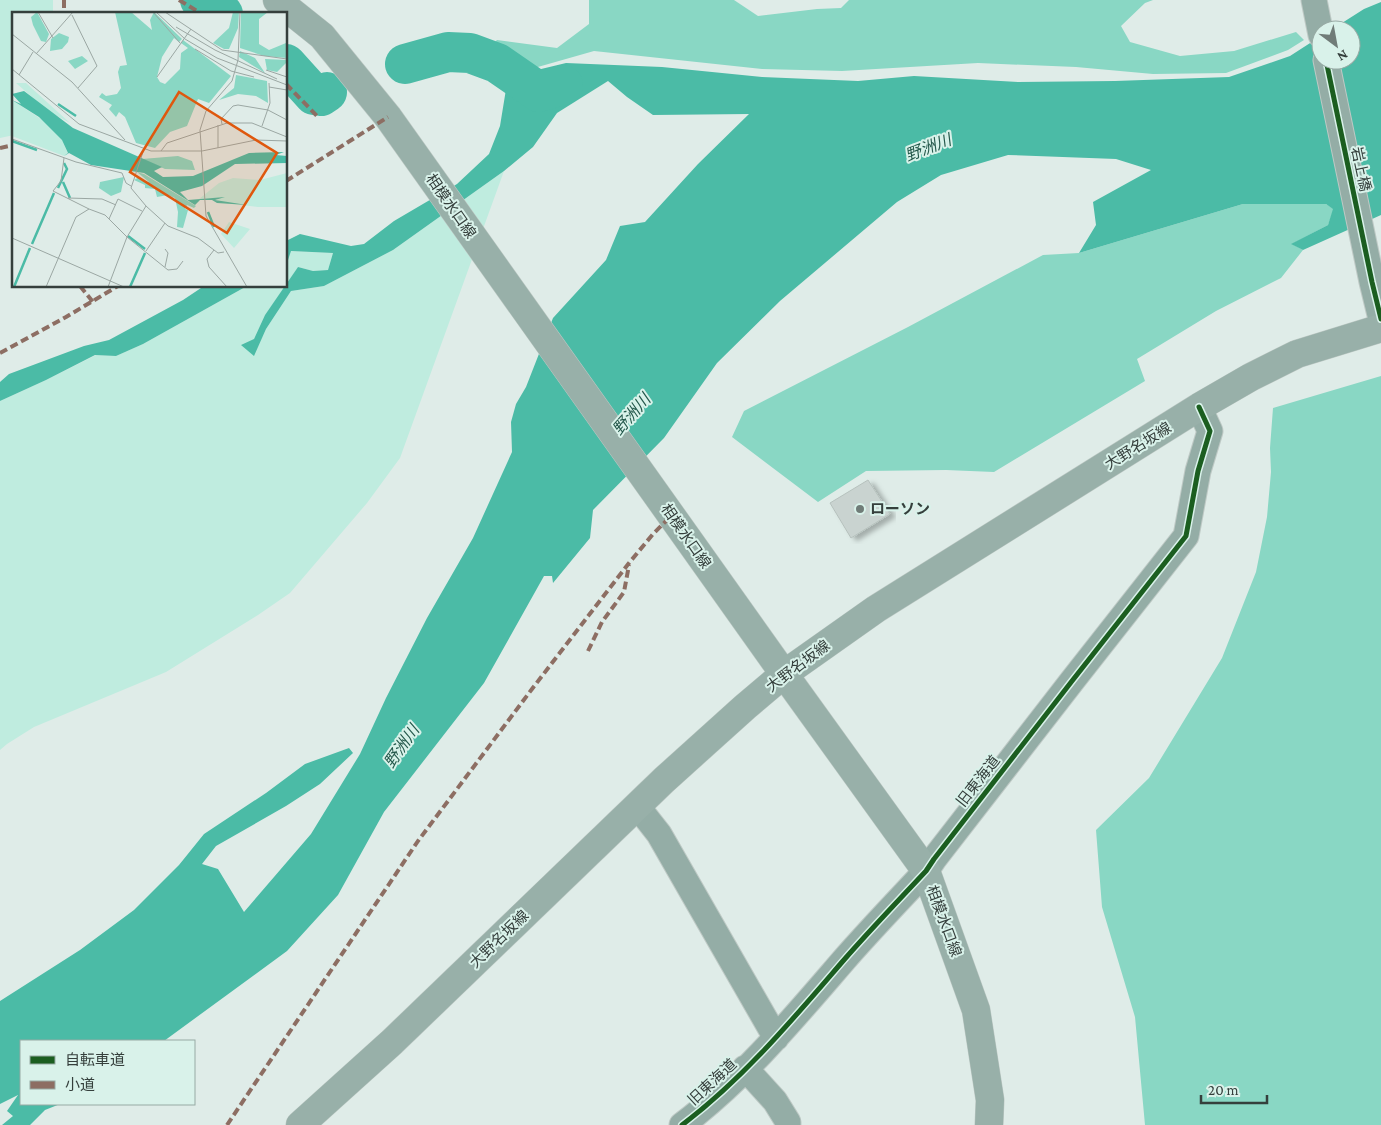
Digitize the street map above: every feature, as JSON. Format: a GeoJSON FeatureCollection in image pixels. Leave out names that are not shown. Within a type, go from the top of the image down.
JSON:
{"type":"FeatureCollection","features":[{"type":"Feature","properties":{"kind":"main road","name":"相模水口線"},"geometry":{"type":"LineString","coordinates":[[277,0],[322,36],[388,117],[926,871],[976,1010],[990,1100],[989,1125]]}},
{"type":"Feature","properties":{"kind":"main road","name":"大野名坂線"},"geometry":{"type":"LineString","coordinates":[[300,1125],[392,1042],[637,806],[737,714],[784,674],[876,609],[1199,407],[1251,377],[1297,354],[1381,328]]}},
{"type":"Feature","properties":{"kind":"street"},"geometry":{"type":"LineString","coordinates":[[1314,0],[1318,20]]}},
{"type":"Feature","properties":{"kind":"street","name":"岩上橋"},"geometry":{"type":"LineString","coordinates":[[1328,70],[1381,319]]}},
{"type":"Feature","properties":{"kind":"street","name":"旧東海道"},"geometry":{"type":"LineString","coordinates":[[682,1125],[702,1110],[776,1038],[858,943],[926,871],[1186,536],[1198,471],[1210,431],[1199,407]]}},
{"type":"Feature","properties":{"kind":"street"},"geometry":{"type":"LineString","coordinates":[[637,806],[659,834],[776,1038]]}},
{"type":"Feature","properties":{"kind":"street"},"geometry":{"type":"LineString","coordinates":[[745,1068],[775,1101],[788,1125]]}},
{"type":"Feature","properties":{"kind":"shaded area"},"geometry":{"type":"Polygon","coordinates":[[[0,0],[53,0],[53,12],[12,12],[12,135],[0,138],[0,0]]]}},
{"type":"Feature","properties":{"kind":"shaded area"},"geometry":{"type":"Polygon","coordinates":[[[589,0],[734,0],[758,16],[841,8],[849,0],[1153,0],[1145,3],[1121,26],[1130,42],[1180,56],[1234,51],[1296,32],[1304,40],[1288,50],[1226,73],[1153,74],[1076,67],[978,63],[842,71],[762,69],[594,51],[492,80],[473,64],[497,40],[557,48],[589,24],[589,0]]]}},
{"type":"Feature","properties":{"kind":"shaded area"},"geometry":{"type":"Polygon","coordinates":[[[504,171],[400,458],[367,503],[290,593],[166,672],[34,727],[0,750],[0,401],[96,355],[116,356],[143,344],[243,288],[285,288],[265,315],[254,339],[254,355],[266,329],[291,291],[324,286],[393,250],[504,171]]]}},
{"type":"Feature","properties":{"kind":"shaded area"},"geometry":{"type":"Polygon","coordinates":[[[1243,204],[1326,204],[1334,209],[1328,225],[1292,244],[1303,250],[1281,278],[1216,311],[1137,359],[1145,381],[994,472],[946,470],[866,471],[818,502],[732,437],[744,411],[1043,255],[1079,253],[1243,204]]]}},
{"type":"Feature","properties":{"kind":"shaded area"},"geometry":{"type":"Polygon","coordinates":[[[290,251],[333,253],[328,270],[313,271],[298,267],[288,282],[288,258],[290,251]]]}},
{"type":"Feature","properties":{"kind":"shaded area"},"geometry":{"type":"Polygon","coordinates":[[[1381,376],[1381,1125],[1145,1125],[1135,1017],[1102,907],[1096,830],[1149,778],[1222,658],[1256,572],[1267,517],[1271,472],[1270,448],[1273,408],[1381,376]]]}},
{"type":"Feature","properties":{"kind":"water","name":"野洲川"},"geometry":{"type":"Polygon","coordinates":[[[1381,2],[1381,215],[1303,250],[1291,244],[1328,225],[1333,209],[1326,204],[1243,204],[1079,253],[1096,225],[1093,202],[1151,170],[1116,159],[1008,155],[941,175],[897,202],[780,301],[717,363],[664,438],[593,510],[590,538],[553,583],[552,576],[544,576],[484,683],[384,812],[338,895],[287,951],[165,1040],[20,1040],[20,1105],[58,1105],[45,1110],[30,1125],[2,1125],[13,1116],[7,1111],[18,1095],[0,1104],[0,1001],[80,950],[134,910],[179,865],[204,834],[266,793],[305,764],[349,748],[353,753],[320,784],[216,846],[202,864],[218,869],[244,912],[311,834],[360,754],[427,618],[473,538],[512,452],[511,422],[516,404],[526,387],[553,318],[606,260],[620,226],[645,222],[698,164],[749,114],[653,115],[608,81],[557,113],[533,147],[504,171],[393,250],[324,286],[291,291],[266,329],[254,356],[241,345],[254,339],[265,315],[284,288],[288,288],[288,282],[298,267],[313,271],[328,270],[333,253],[291,251],[288,260],[288,240],[300,234],[351,246],[364,244],[394,221],[457,184],[489,154],[500,126],[508,77],[566,63],[662,67],[762,77],[858,81],[914,76],[1018,82],[1115,81],[1229,77],[1290,56],[1311,42],[1311,70],[1361,70],[1361,20],[1347,20],[1364,9],[1381,2]]]}},
{"type":"Feature","properties":{"kind":"water"},"geometry":{"type":"Polygon","coordinates":[[[201,288],[243,288],[143,344],[116,356],[95,355],[0,401],[0,382],[9,374],[84,346],[109,340],[183,300],[201,288]]]}},
{"type":"Feature","properties":{"kind":"building","name":"ローソン"},"geometry":{"type":"Polygon","coordinates":[[[868,480],[890,514],[851,538],[830,503],[868,480]]]}},
{"type":"Feature","properties":{"kind":"waterway"},"geometry":{"type":"LineString","coordinates":[[200,0],[220,12]]}},
{"type":"Feature","properties":{"kind":"waterway"},"geometry":{"type":"LineString","coordinates":[[405,64],[448,52],[470,53],[497,63],[539,92],[563,85]]}},
{"type":"Feature","properties":{"kind":"waterway"},"geometry":{"type":"LineString","coordinates":[[288,66],[314,95],[321,96],[327,92]]}},
{"type":"Feature","properties":{"kind":"marked path"},"geometry":{"type":"LineString","coordinates":[[64,0],[64,12]]}},
{"type":"Feature","properties":{"kind":"marked path"},"geometry":{"type":"LineString","coordinates":[[179,0],[199,12]]}},
{"type":"Feature","properties":{"kind":"marked path"},"geometry":{"type":"LineString","coordinates":[[288,86],[319,118]]}},
{"type":"Feature","properties":{"kind":"marked path"},"geometry":{"type":"LineString","coordinates":[[288,180],[388,117]]}},
{"type":"Feature","properties":{"kind":"marked path"},"geometry":{"type":"LineString","coordinates":[[0,148],[12,145]]}},
{"type":"Feature","properties":{"kind":"marked path"},"geometry":{"type":"LineString","coordinates":[[82,288],[93,302]]}},
{"type":"Feature","properties":{"kind":"marked path"},"geometry":{"type":"LineString","coordinates":[[0,353],[115,288]]}},
{"type":"Feature","properties":{"kind":"marked path"},"geometry":{"type":"LineString","coordinates":[[227,1125],[418,841],[629,563],[672,515]]}},
{"type":"Feature","properties":{"kind":"marked path"},"geometry":{"type":"LineString","coordinates":[[588,651],[602,622],[624,592],[629,565]]}},
{"type":"Feature","properties":{"kind":"cycle path"},"geometry":{"type":"LineString","coordinates":[[1328,70],[1381,319]]}},
{"type":"Feature","properties":{"kind":"cycle path"},"geometry":{"type":"LineString","coordinates":[[682,1125],[726,1088],[767,1048],[863,938],[926,871],[1186,536],[1198,471],[1210,431],[1199,407]]}},
{"type":"Feature","properties":{"kind":"place","name":"ローソン"},"geometry":{"type":"Point","coordinates":[860,509]}}]}
